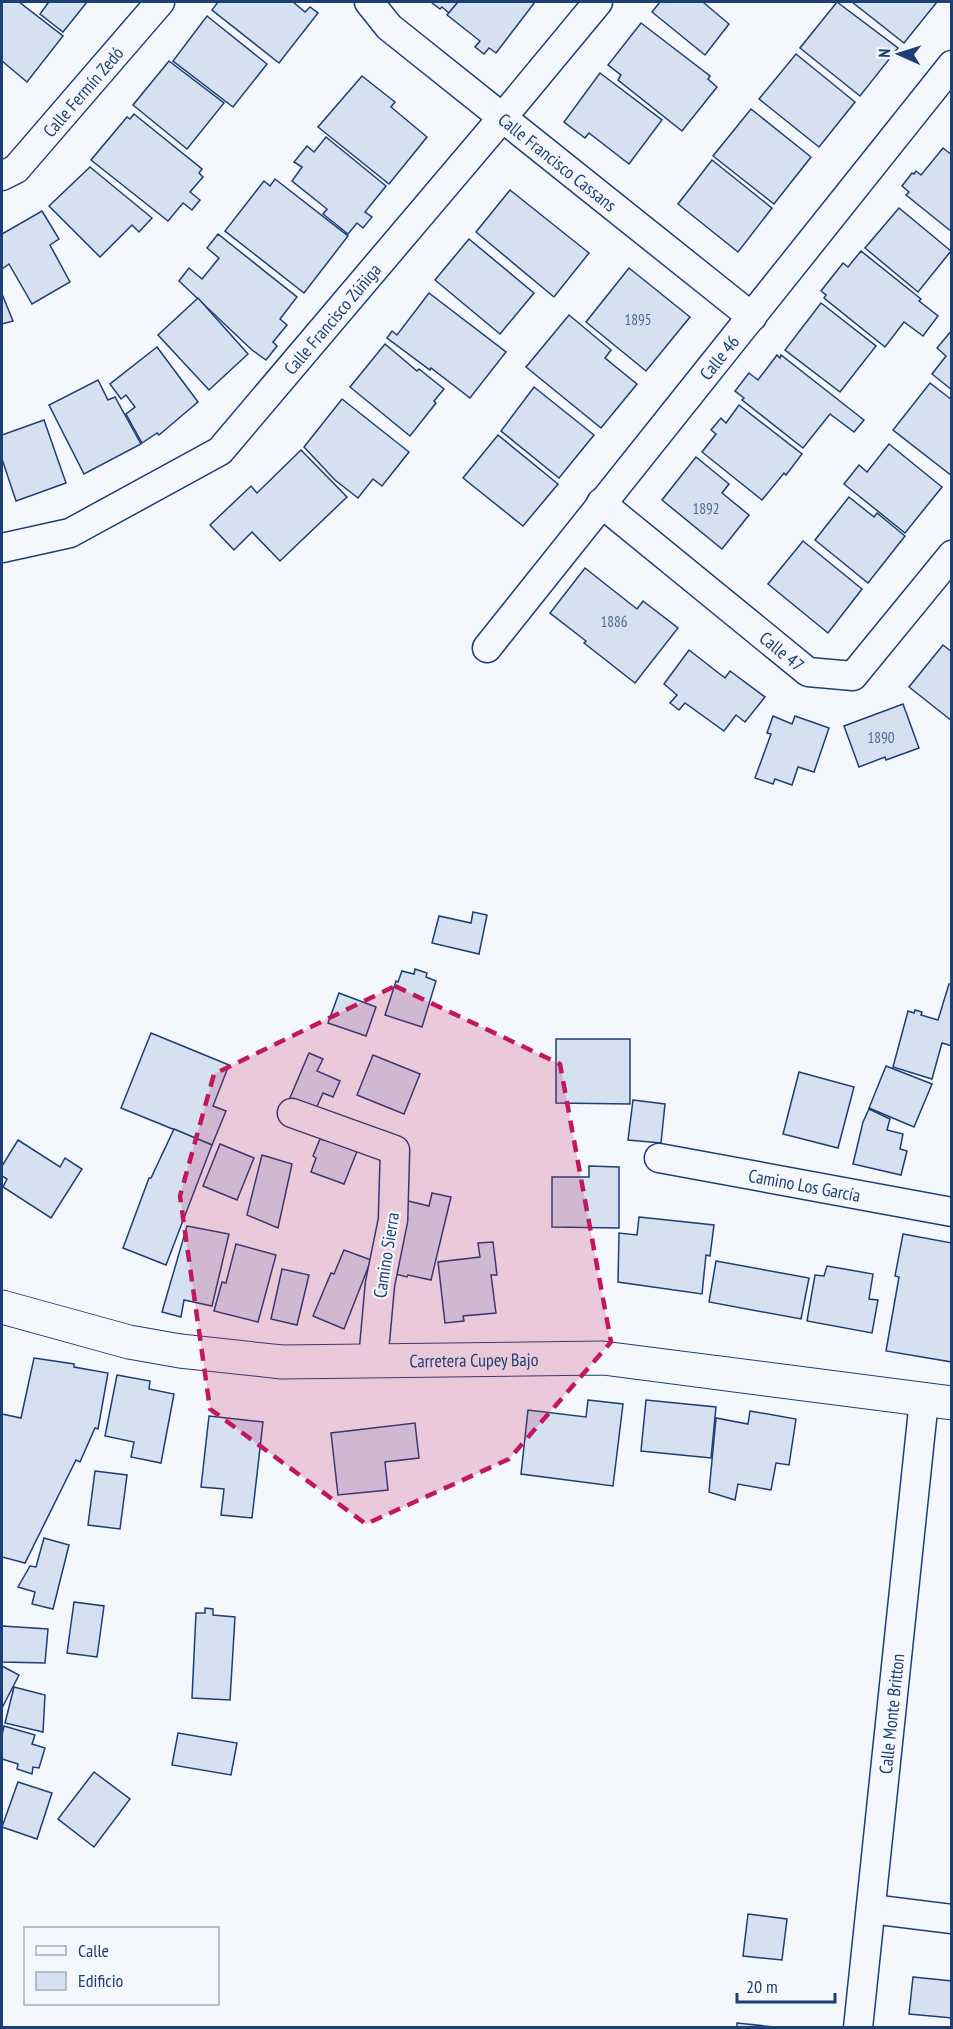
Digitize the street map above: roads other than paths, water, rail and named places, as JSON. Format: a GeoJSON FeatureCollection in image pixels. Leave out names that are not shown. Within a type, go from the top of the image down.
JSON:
{"type":"FeatureCollection","features":[{"type":"Feature","properties":{"kind":"street","name":"Calle Fermín Zedó"},"geometry":{"type":"LineString","coordinates":[[2,176],[16,169],[160,2]]}},
{"type":"Feature","properties":{"kind":"street","name":"Calle Francisco Cassans"},"geometry":{"type":"LineString","coordinates":[[369,2],[388,27],[752,317]]}},
{"type":"Feature","properties":{"kind":"street","name":"Calle Francisco Zúñiga"},"geometry":{"type":"LineString","coordinates":[[2,548],[70,533],[220,451],[598,2]]}},
{"type":"Feature","properties":{"kind":"street","name":"Calle 46"},"geometry":{"type":"LineString","coordinates":[[487,648],[951,65]]}},
{"type":"Feature","properties":{"kind":"street","name":"Calle 47"},"geometry":{"type":"LineString","coordinates":[[601,503],[808,672],[853,676],[951,555]]}},
{"type":"Feature","properties":{"kind":"street","name":"Camino Sierra"},"geometry":{"type":"LineString","coordinates":[[292,1113],[395,1150],[393,1220],[380,1284],[373,1361]]}},
{"type":"Feature","properties":{"kind":"street","name":"Camino Los García"},"geometry":{"type":"LineString","coordinates":[[659,1158],[951,1212]]}},
{"type":"Feature","properties":{"kind":"street","name":"Carretera Cupey Bajo"},"geometry":{"type":"LineString","coordinates":[[2,1307],[129,1342],[180,1351],[282,1362],[603,1358],[938,1401]]}},
{"type":"Feature","properties":{"kind":"street","name":"Calle Monte Britton"},"geometry":{"type":"LineString","coordinates":[[858,2028],[871,1909],[938,1401]]}},
{"type":"Feature","properties":{"kind":"street"},"geometry":{"type":"LineString","coordinates":[[871,1909],[951,1919]]}}]}
